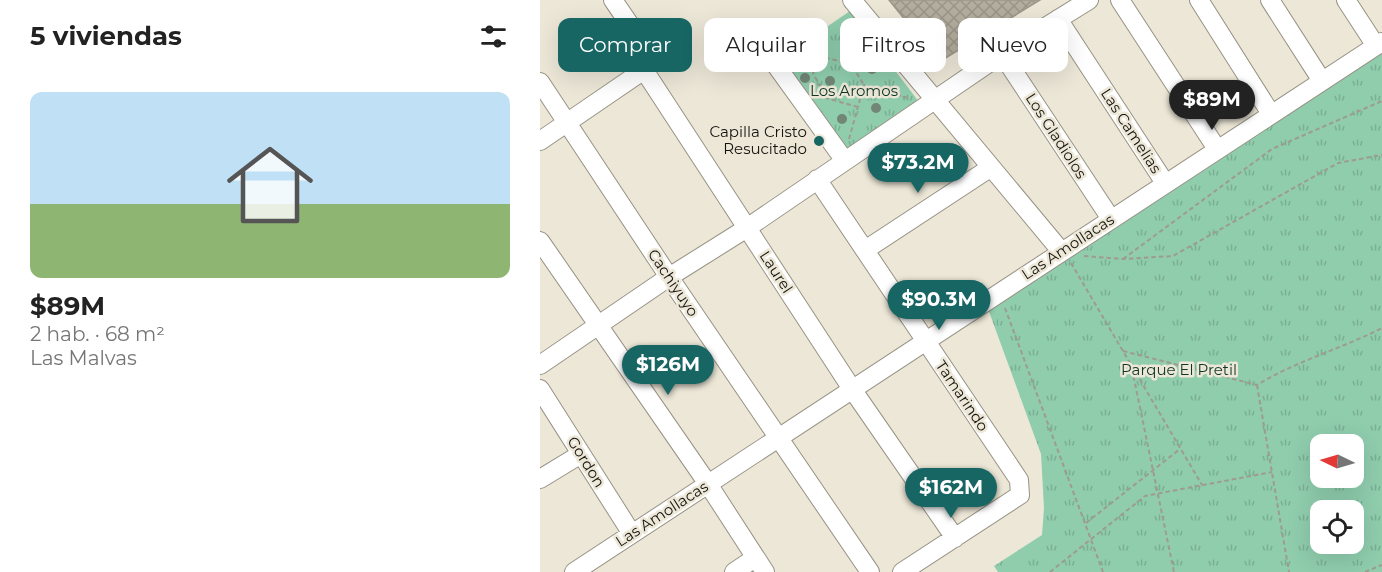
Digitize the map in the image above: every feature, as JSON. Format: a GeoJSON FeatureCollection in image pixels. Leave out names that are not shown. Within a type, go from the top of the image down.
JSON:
{"type":"FeatureCollection","features":[{"type":"Feature","properties":{"kind":"street","name":"Laurel"},"geometry":{"type":"LineString","coordinates":[[613,0],[625,18]]}},
{"type":"Feature","properties":{"kind":"street"},"geometry":{"type":"LineString","coordinates":[[852,0],[935,98],[990,168],[1068,254]]}},
{"type":"Feature","properties":{"kind":"street"},"geometry":{"type":"LineString","coordinates":[[1060,18],[1089,0]]}},
{"type":"Feature","properties":{"kind":"street"},"geometry":{"type":"LineString","coordinates":[[1120,0],[1217,149]]}},
{"type":"Feature","properties":{"kind":"street"},"geometry":{"type":"LineString","coordinates":[[1198,0],[1271,114]]}},
{"type":"Feature","properties":{"kind":"street"},"geometry":{"type":"LineString","coordinates":[[1270,0],[1322,81]]}},
{"type":"Feature","properties":{"kind":"street"},"geometry":{"type":"LineString","coordinates":[[1346,0],[1379,44]]}},
{"type":"Feature","properties":{"kind":"street","name":"Las Camelias"},"geometry":{"type":"LineString","coordinates":[[1068,34],[1165,183]]}},
{"type":"Feature","properties":{"kind":"street","name":"Las Amollacas"},"geometry":{"type":"LineString","coordinates":[[574,572],[998,292],[1068,254],[1111,219],[1379,44]]}},
{"type":"Feature","properties":{"kind":"street"},"geometry":{"type":"LineString","coordinates":[[540,141],[642,72]]}},
{"type":"Feature","properties":{"kind":"street","name":"Laurel"},"geometry":{"type":"LineString","coordinates":[[646,72],[852,389],[955,538]]}},
{"type":"Feature","properties":{"kind":"street"},"geometry":{"type":"LineString","coordinates":[[781,72],[845,161]]}},
{"type":"Feature","properties":{"kind":"street"},"geometry":{"type":"LineString","coordinates":[[540,365],[747,228],[975,72]]}},
{"type":"Feature","properties":{"kind":"street","name":"Los Gladiolos"},"geometry":{"type":"LineString","coordinates":[[1014,72],[1111,219]]}},
{"type":"Feature","properties":{"kind":"street","name":"Cachiyuyo"},"geometry":{"type":"LineString","coordinates":[[540,82],[669,278],[870,572]]}},
{"type":"Feature","properties":{"kind":"street"},"geometry":{"type":"LineString","coordinates":[[865,250],[990,168]]}},
{"type":"Feature","properties":{"kind":"street","name":"Tamarindo"},"geometry":{"type":"LineString","coordinates":[[817,179],[1019,480],[1020,495],[955,538]]}},
{"type":"Feature","properties":{"kind":"street"},"geometry":{"type":"LineString","coordinates":[[541,244],[708,484],[760,565],[734,572]]}},
{"type":"Feature","properties":{"kind":"street","name":"Gordon"},"geometry":{"type":"LineString","coordinates":[[540,389],[632,534]]}},
{"type":"Feature","properties":{"kind":"street"},"geometry":{"type":"LineString","coordinates":[[540,479],[581,454]]}},
{"type":"Feature","properties":{"kind":"street"},"geometry":{"type":"LineString","coordinates":[[902,572],[955,538]]}},
{"type":"Feature","properties":{"kind":"path"},"geometry":{"type":"LineString","coordinates":[[826,98],[813,73],[823,57],[840,61]]}},
{"type":"Feature","properties":{"kind":"path"},"geometry":{"type":"LineString","coordinates":[[856,72],[864,85],[911,98]]}},
{"type":"Feature","properties":{"kind":"path"},"geometry":{"type":"LineString","coordinates":[[848,141],[864,85]]}},
{"type":"Feature","properties":{"kind":"path"},"geometry":{"type":"LineString","coordinates":[[905,89],[911,98]]}},
{"type":"Feature","properties":{"kind":"path"},"geometry":{"type":"LineString","coordinates":[[819,102],[826,98],[858,107]]}},
{"type":"Feature","properties":{"kind":"path"},"geometry":{"type":"LineString","coordinates":[[903,105],[911,98]]}},
{"type":"Feature","properties":{"kind":"path"},"geometry":{"type":"LineString","coordinates":[[1123,259],[1272,149],[1382,101]]}},
{"type":"Feature","properties":{"kind":"path"},"geometry":{"type":"LineString","coordinates":[[1068,254],[1123,259],[1173,256],[1338,163],[1382,155]]}},
{"type":"Feature","properties":{"kind":"path"},"geometry":{"type":"LineString","coordinates":[[1068,254],[1122,351],[1202,485]]}},
{"type":"Feature","properties":{"kind":"path"},"geometry":{"type":"LineString","coordinates":[[998,292],[1103,572]]}},
{"type":"Feature","properties":{"kind":"path"},"geometry":{"type":"LineString","coordinates":[[1122,351],[1257,385],[1277,373],[1382,328]]}},
{"type":"Feature","properties":{"kind":"path"},"geometry":{"type":"LineString","coordinates":[[1131,366],[1174,572]]}},
{"type":"Feature","properties":{"kind":"path"},"geometry":{"type":"LineString","coordinates":[[1257,385],[1289,572]]}},
{"type":"Feature","properties":{"kind":"path"},"geometry":{"type":"LineString","coordinates":[[1085,524],[1180,449]]}},
{"type":"Feature","properties":{"kind":"path"},"geometry":{"type":"LineString","coordinates":[[1050,572],[1145,496],[1272,472]]}},
{"type":"Feature","properties":{"kind":"path"},"geometry":{"type":"LineString","coordinates":[[1365,572],[1382,565]]}},
{"type":"Feature","properties":{"kind":"green space","name":"Los Aromos"},"geometry":{"type":"Polygon","coordinates":[[[850,11],[855,18],[840,18],[840,72],[896,72],[919,102],[844,156],[785,72],[828,72],[828,26],[850,11]]]}},
{"type":"Feature","properties":{"kind":"green space","name":"Parque El Pretil"},"geometry":{"type":"Polygon","coordinates":[[[1382,48],[1382,572],[998,572],[994,566],[1042,535],[1044,508],[1041,454],[987,306],[1382,48]]]}},
{"type":"Feature","properties":{"kind":"building"},"geometry":{"type":"Polygon","coordinates":[[[889,0],[1040,0],[1011,18],[958,18],[958,50],[946,58],[946,18],[904,18],[889,0]]]}},
{"type":"Feature","properties":{"kind":"place","name":"Capilla Cristo Resucitado"},"geometry":{"type":"Point","coordinates":[819,141]}}]}
